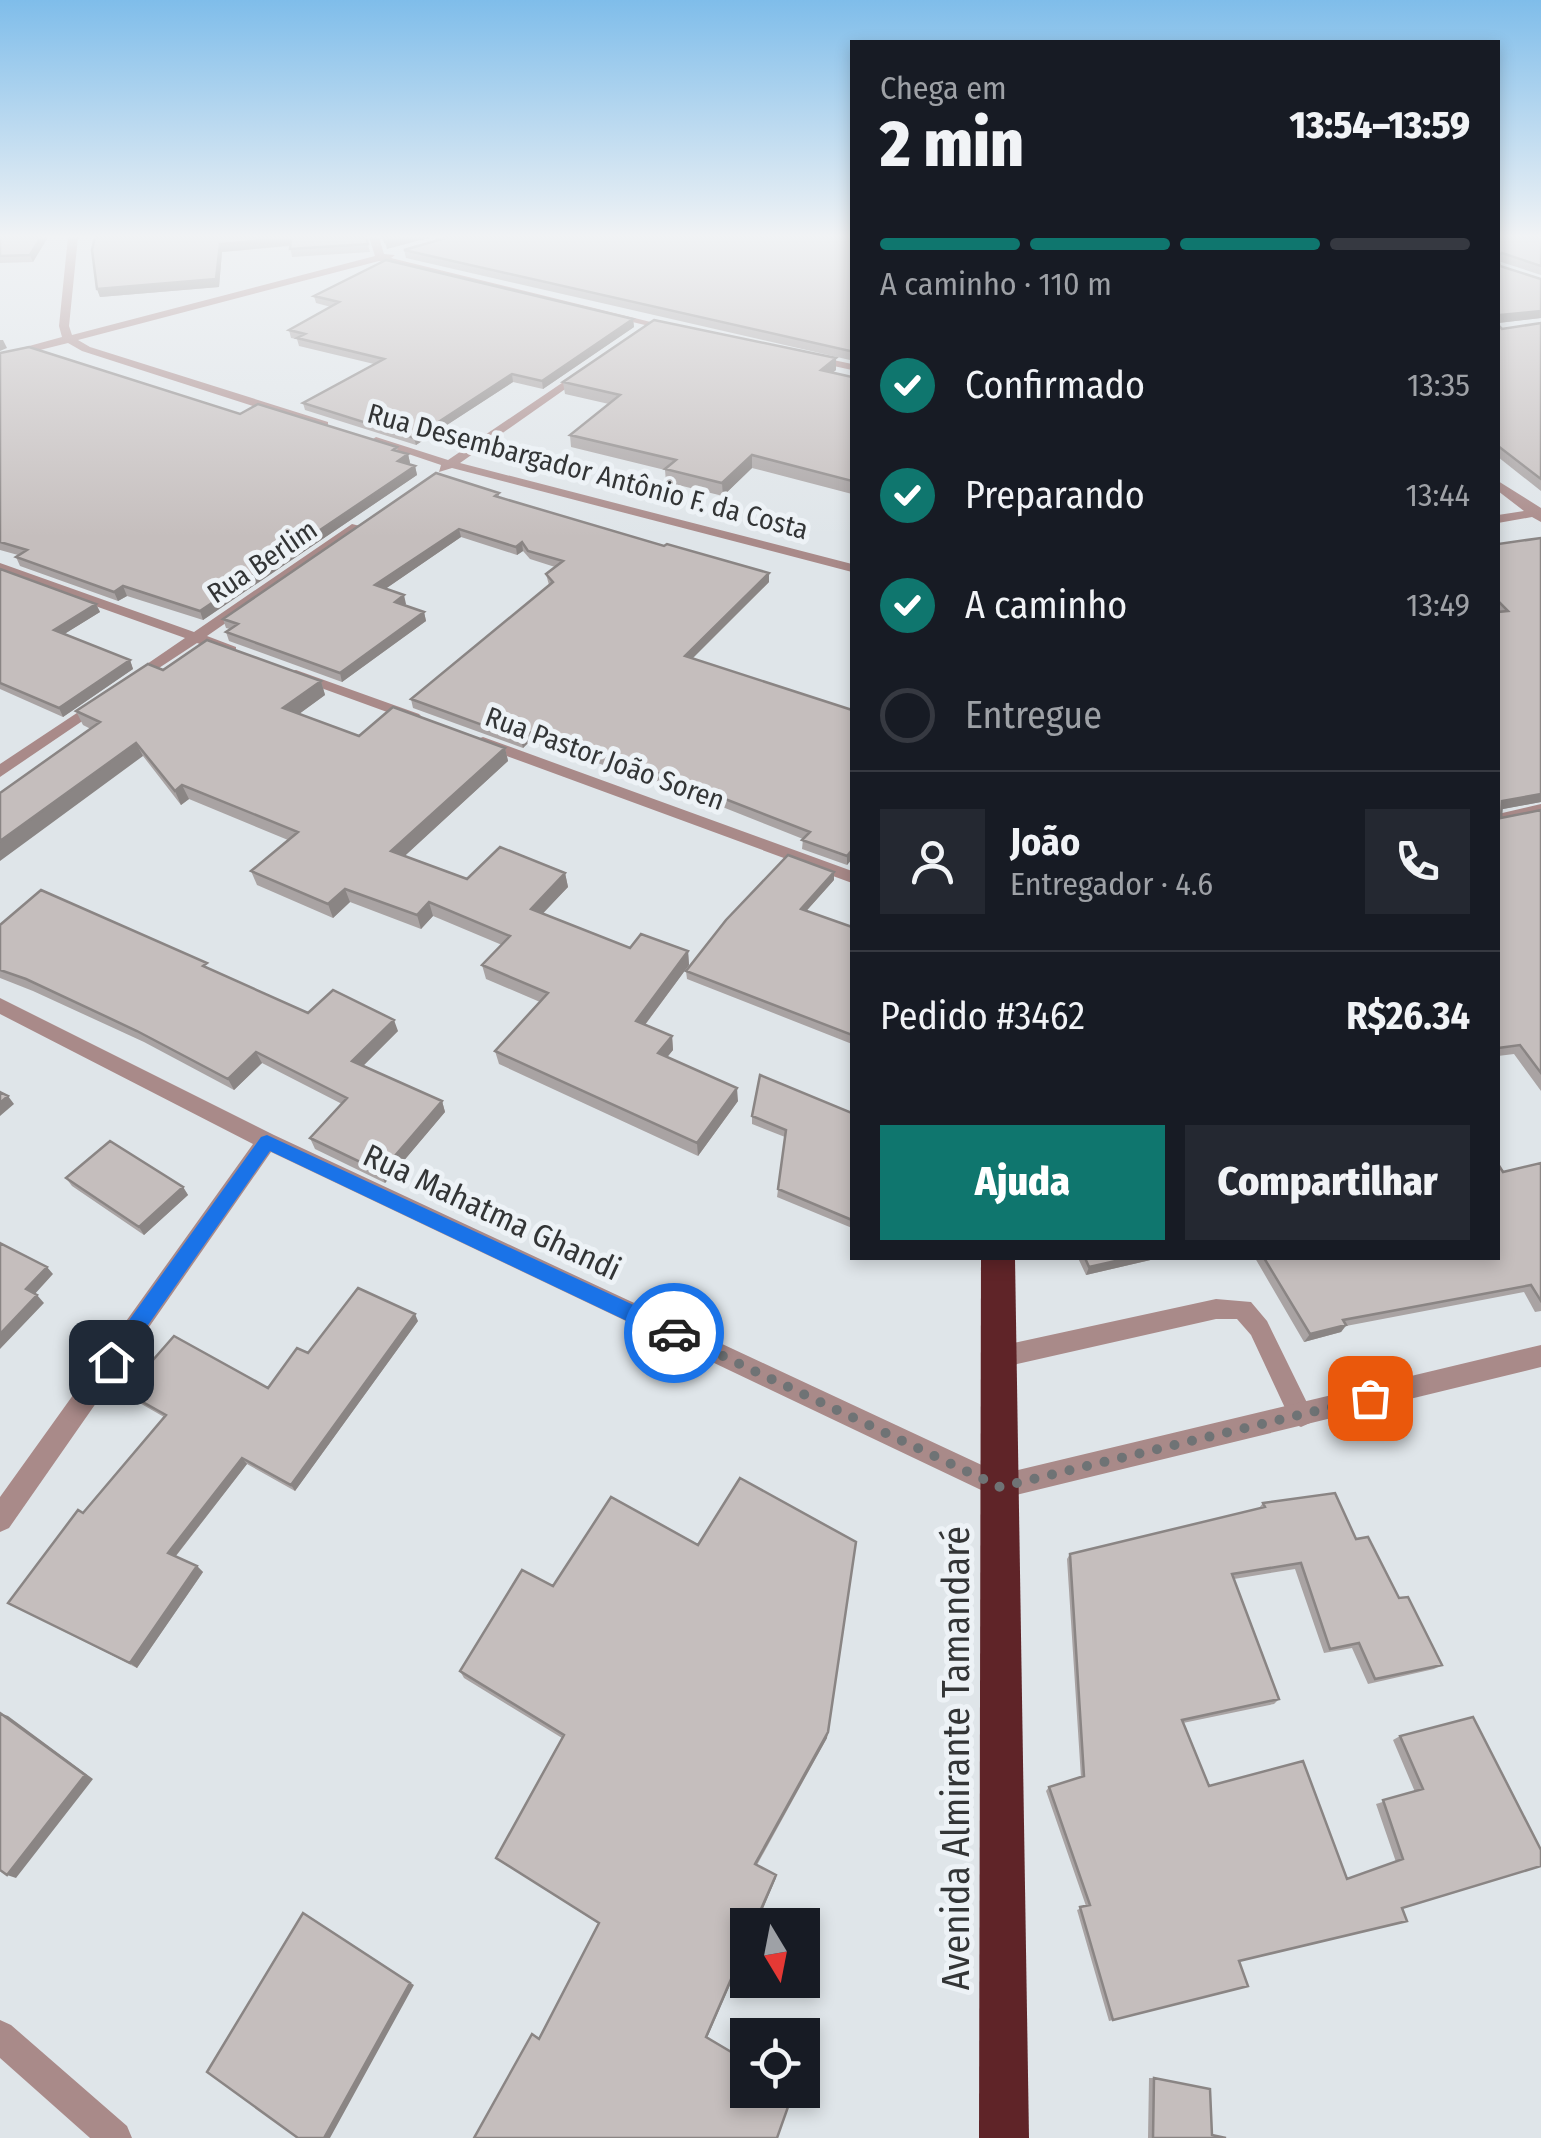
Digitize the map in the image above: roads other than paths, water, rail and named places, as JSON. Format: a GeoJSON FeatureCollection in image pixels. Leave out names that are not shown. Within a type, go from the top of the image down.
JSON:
{"type":"FeatureCollection","features":[{"type":"Feature","properties":{"kind":"highway","name":"Avenida Almirante Tamandaré"},"geometry":{"type":"LineString","coordinates":[[998,1260],[1004,2138]]}},
{"type":"Feature","properties":{"kind":"street"},"geometry":{"type":"LineString","coordinates":[[0,357],[73,337]]}},
{"type":"Feature","properties":{"kind":"street","name":"Rua Desembargador Antônio F. da Costa"},"geometry":{"type":"LineString","coordinates":[[68,338],[86,349],[340,430]]}},
{"type":"Feature","properties":{"kind":"street"},"geometry":{"type":"LineString","coordinates":[[798,356],[850,367]]}},
{"type":"Feature","properties":{"kind":"street"},"geometry":{"type":"LineString","coordinates":[[434,475],[590,367]]}},
{"type":"Feature","properties":{"kind":"street","name":"Rua Desembargador Antônio F. da Costa"},"geometry":{"type":"LineString","coordinates":[[359,436],[450,464],[850,567]]}},
{"type":"Feature","properties":{"kind":"street"},"geometry":{"type":"LineString","coordinates":[[1500,486],[1539,514]]}},
{"type":"Feature","properties":{"kind":"street"},"geometry":{"type":"LineString","coordinates":[[1500,519],[1539,514]]}},
{"type":"Feature","properties":{"kind":"street","name":"Rua Berlim"},"geometry":{"type":"LineString","coordinates":[[0,772],[370,518]]}},
{"type":"Feature","properties":{"kind":"street"},"geometry":{"type":"LineString","coordinates":[[0,567],[252,658]]}},
{"type":"Feature","properties":{"kind":"street","name":"Rua Pastor João Soren"},"geometry":{"type":"LineString","coordinates":[[270,664],[440,726]]}},
{"type":"Feature","properties":{"kind":"street","name":"Rua Pastor João Soren"},"geometry":{"type":"LineString","coordinates":[[458,733],[850,877]]}},
{"type":"Feature","properties":{"kind":"street"},"geometry":{"type":"LineString","coordinates":[[1500,818],[1541,809]]}},
{"type":"Feature","properties":{"kind":"street","name":"Rua Mahatma Ghandi"},"geometry":{"type":"LineString","coordinates":[[0,1005],[267,1142],[1000,1487]]}},
{"type":"Feature","properties":{"kind":"street"},"geometry":{"type":"LineString","coordinates":[[0,1519],[267,1142]]}},
{"type":"Feature","properties":{"kind":"street"},"geometry":{"type":"LineString","coordinates":[[1000,1357],[1216,1309],[1242,1309],[1258,1328],[1301,1415]]}},
{"type":"Feature","properties":{"kind":"street"},"geometry":{"type":"LineString","coordinates":[[1000,1487],[1541,1356]]}},
{"type":"Feature","properties":{"kind":"street"},"geometry":{"type":"LineString","coordinates":[[0,2036],[115,2138]]}}]}
